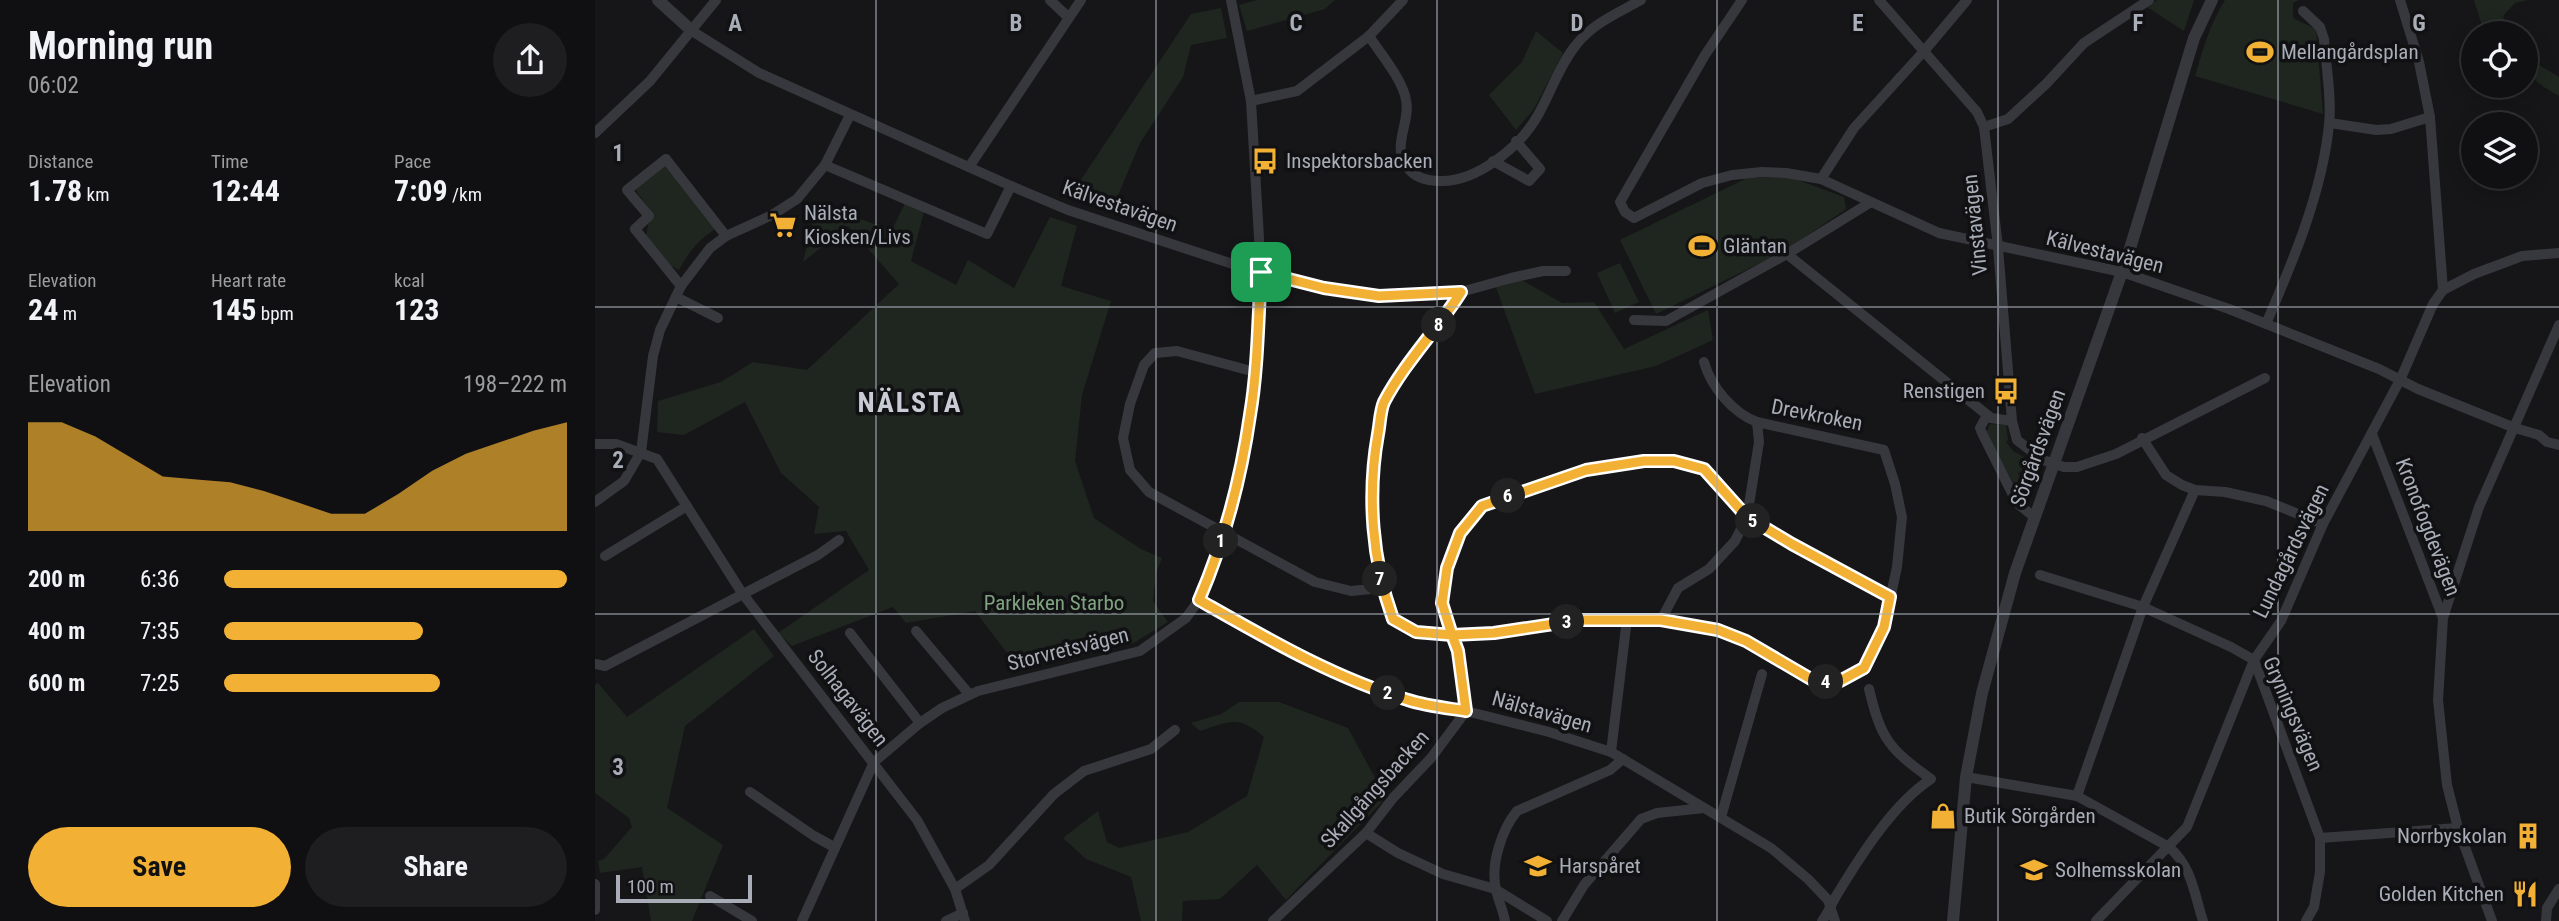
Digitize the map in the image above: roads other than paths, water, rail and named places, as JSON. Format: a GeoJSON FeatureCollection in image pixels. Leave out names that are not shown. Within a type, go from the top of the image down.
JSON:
{"type":"FeatureCollection","features":[{"type":"Feature","properties":{"kind":"street"},"geometry":{"type":"LineString","coordinates":[[658,0],[692,31]]}},
{"type":"Feature","properties":{"kind":"street"},"geometry":{"type":"LineString","coordinates":[[595,133],[650,81],[716,0]]}},
{"type":"Feature","properties":{"kind":"street"},"geometry":{"type":"LineString","coordinates":[[1050,0],[1069,18]]}},
{"type":"Feature","properties":{"kind":"street"},"geometry":{"type":"LineString","coordinates":[[969,167],[1081,0]]}},
{"type":"Feature","properties":{"kind":"street"},"geometry":{"type":"LineString","coordinates":[[1231,0],[1251,101],[1297,91],[1369,36],[1403,0]]}},
{"type":"Feature","properties":{"kind":"street"},"geometry":{"type":"LineString","coordinates":[[1369,36],[1406,96],[1408,108],[1401,155],[1407,167],[1417,176],[1429,181],[1449,181],[1472,176],[1507,152],[1536,118],[1576,44],[1594,26],[1641,0]]}},
{"type":"Feature","properties":{"kind":"street","name":"Kälvestavägen"},"geometry":{"type":"LineString","coordinates":[[1742,0],[1705,55],[1620,202],[1625,212],[1634,218],[1703,183],[1732,175],[1786,173],[1821,179],[1940,233],[2122,272],[2266,324],[2401,378],[2418,389],[2539,435],[2547,442],[2559,444]]}},
{"type":"Feature","properties":{"kind":"street","name":"Vinstavägen"},"geometry":{"type":"LineString","coordinates":[[1879,0],[1977,112],[1984,127],[1998,247],[2012,421],[2017,440],[2052,464]]}},
{"type":"Feature","properties":{"kind":"street"},"geometry":{"type":"LineString","coordinates":[[1821,179],[1854,128],[1925,51],[1967,0]]}},
{"type":"Feature","properties":{"kind":"street"},"geometry":{"type":"LineString","coordinates":[[1984,127],[2008,119],[2046,84],[2084,43],[2149,0]]}},
{"type":"Feature","properties":{"kind":"street","name":"Sörgårdsvägen"},"geometry":{"type":"LineString","coordinates":[[1953,921],[1966,777],[1993,653],[2015,573],[2122,272],[2194,38],[2212,0]]}},
{"type":"Feature","properties":{"kind":"street"},"geometry":{"type":"LineString","coordinates":[[2400,0],[2419,62],[2430,117],[2443,290],[2474,274],[2522,256],[2559,253]]}},
{"type":"Feature","properties":{"kind":"street"},"geometry":{"type":"LineString","coordinates":[[2266,324],[2303,232],[2330,123],[2324,39],[2320,27],[2303,11]]}},
{"type":"Feature","properties":{"kind":"street","name":"Kälvestavägen"},"geometry":{"type":"LineString","coordinates":[[692,31],[759,73],[1011,186],[1068,210],[1261,272],[1324,288],[1379,296],[1461,292],[1522,275],[1566,271]]}},
{"type":"Feature","properties":{"kind":"street","name":"Storvretsvägen"},"geometry":{"type":"LineString","coordinates":[[802,921],[874,762],[920,723],[969,694],[1140,651],[1170,632],[1186,618],[1199,600],[1213,566],[1238,476],[1250,416],[1255,372],[1261,272],[1251,101]]}},
{"type":"Feature","properties":{"kind":"street"},"geometry":{"type":"LineString","coordinates":[[595,502],[624,481],[641,452],[653,356],[660,330],[681,286],[710,248],[726,236],[772,215],[797,199],[825,165],[850,116]]}},
{"type":"Feature","properties":{"kind":"street"},"geometry":{"type":"LineString","coordinates":[[2330,123],[2376,130],[2391,129],[2430,117]]}},
{"type":"Feature","properties":{"kind":"street"},"geometry":{"type":"LineString","coordinates":[[1493,161],[1529,181],[1540,169],[1516,141]]}},
{"type":"Feature","properties":{"kind":"street"},"geometry":{"type":"LineString","coordinates":[[681,286],[635,229],[649,216],[628,190],[666,159],[726,236]]}},
{"type":"Feature","properties":{"kind":"street"},"geometry":{"type":"LineString","coordinates":[[825,165],[986,234],[1011,186]]}},
{"type":"Feature","properties":{"kind":"street"},"geometry":{"type":"LineString","coordinates":[[1634,320],[1666,321],[1787,254],[1871,202]]}},
{"type":"Feature","properties":{"kind":"street"},"geometry":{"type":"LineString","coordinates":[[1787,254],[1991,418],[2012,421]]}},
{"type":"Feature","properties":{"kind":"street","name":"Lundagårdsvägen"},"geometry":{"type":"LineString","coordinates":[[2096,921],[2187,827],[2254,660],[2281,621],[2323,524],[2401,378],[2433,304],[2443,290]]}},
{"type":"Feature","properties":{"kind":"street","name":"Drevkroken"},"geometry":{"type":"LineString","coordinates":[[1461,292],[1403,370],[1383,405],[1375,452],[1371,501],[1381,588],[1393,619],[1416,632],[1452,635],[1494,633],[1580,620],[1661,620],[1718,630],[1746,641],[1816,682],[1840,681],[1864,668],[1884,627],[1897,568],[1902,517],[1884,450],[1757,422],[1736,412],[1707,374],[1704,362]]}},
{"type":"Feature","properties":{"kind":"street"},"geometry":{"type":"LineString","coordinates":[[676,297],[718,318]]}},
{"type":"Feature","properties":{"kind":"street"},"geometry":{"type":"LineString","coordinates":[[2443,618],[2479,507],[2559,325]]}},
{"type":"Feature","properties":{"kind":"street"},"geometry":{"type":"LineString","coordinates":[[1255,372],[1177,351],[1155,353],[1144,365],[1130,404],[1123,438],[1130,470],[1149,492],[1192,517],[1224,530],[1315,582],[1351,591],[1381,588]]}},
{"type":"Feature","properties":{"kind":"street"},"geometry":{"type":"LineString","coordinates":[[2052,464],[2077,467],[2116,454],[2142,438],[2265,378]]}},
{"type":"Feature","properties":{"kind":"street"},"geometry":{"type":"LineString","coordinates":[[1987,415],[1980,428],[1982,433],[2017,503],[2034,517]]}},
{"type":"Feature","properties":{"kind":"street"},"geometry":{"type":"LineString","coordinates":[[1661,620],[1678,588],[1709,569],[1735,541],[1747,517],[1759,442],[1757,422]]}},
{"type":"Feature","properties":{"kind":"street","name":"Kronofogdevägen"},"geometry":{"type":"LineString","coordinates":[[2372,434],[2443,618],[2438,700],[2447,785],[2458,828],[2492,921]]}},
{"type":"Feature","properties":{"kind":"street"},"geometry":{"type":"LineString","coordinates":[[2142,438],[2166,475],[2195,490],[2225,492],[2266,501],[2323,524]]}},
{"type":"Feature","properties":{"kind":"street"},"geometry":{"type":"LineString","coordinates":[[595,444],[616,444],[641,452]]}},
{"type":"Feature","properties":{"kind":"street","name":"Solhagavägen"},"geometry":{"type":"LineString","coordinates":[[641,452],[657,459],[742,593],[917,820],[955,889],[964,917]]}},
{"type":"Feature","properties":{"kind":"street"},"geometry":{"type":"LineString","coordinates":[[1466,711],[1458,651],[1442,603],[1447,568],[1460,533],[1482,506],[1586,470],[1644,461],[1674,461],[1704,469],[1747,517],[1890,597]]}},
{"type":"Feature","properties":{"kind":"street"},"geometry":{"type":"LineString","coordinates":[[2077,796],[2143,607],[2195,490]]}},
{"type":"Feature","properties":{"kind":"street"},"geometry":{"type":"LineString","coordinates":[[605,556],[687,506]]}},
{"type":"Feature","properties":{"kind":"street"},"geometry":{"type":"LineString","coordinates":[[595,664],[605,666],[818,555],[839,540]]}},
{"type":"Feature","properties":{"kind":"street","name":"Gryningsvägen"},"geometry":{"type":"LineString","coordinates":[[2040,575],[2143,607],[2254,660],[2320,838],[2320,872],[2314,907],[2306,921]]}},
{"type":"Feature","properties":{"kind":"street","name":"Nälstavägen"},"geometry":{"type":"LineString","coordinates":[[1199,600],[1266,639],[1348,679],[1410,701],[1466,711],[1549,732],[1611,752],[1771,848],[1828,900],[1835,921]]}},
{"type":"Feature","properties":{"kind":"street"},"geometry":{"type":"LineString","coordinates":[[1611,752],[1627,619]]}},
{"type":"Feature","properties":{"kind":"street"},"geometry":{"type":"LineString","coordinates":[[916,631],[969,694]]}},
{"type":"Feature","properties":{"kind":"street"},"geometry":{"type":"LineString","coordinates":[[850,633],[920,723]]}},
{"type":"Feature","properties":{"kind":"street"},"geometry":{"type":"LineString","coordinates":[[1721,817],[1762,674]]}},
{"type":"Feature","properties":{"kind":"street"},"geometry":{"type":"LineString","coordinates":[[1822,921],[1878,834],[1916,789],[1931,779],[1905,761],[1887,742],[1877,723],[1869,689]]}},
{"type":"Feature","properties":{"kind":"street","name":"Skallgångsbacken"},"geometry":{"type":"LineString","coordinates":[[1273,921],[1366,833],[1393,798],[1431,758],[1466,711]]}},
{"type":"Feature","properties":{"kind":"street"},"geometry":{"type":"LineString","coordinates":[[955,889],[989,865],[1054,794],[1084,771],[1151,749],[1175,730]]}},
{"type":"Feature","properties":{"kind":"street"},"geometry":{"type":"LineString","coordinates":[[1505,921],[1495,889],[1497,857],[1508,822],[1517,811],[1610,770],[1623,759]]}},
{"type":"Feature","properties":{"kind":"street"},"geometry":{"type":"LineString","coordinates":[[1966,777],[2077,796],[2169,847],[2181,858],[2191,875],[2203,921]]}},
{"type":"Feature","properties":{"kind":"street"},"geometry":{"type":"LineString","coordinates":[[750,792],[814,836],[834,846]]}},
{"type":"Feature","properties":{"kind":"street"},"geometry":{"type":"LineString","coordinates":[[1562,921],[1584,885],[1641,818],[1657,813],[1705,808]]}},
{"type":"Feature","properties":{"kind":"street"},"geometry":{"type":"LineString","coordinates":[[2320,838],[2458,828]]}},
{"type":"Feature","properties":{"kind":"street"},"geometry":{"type":"LineString","coordinates":[[1366,833],[1398,853],[1443,874],[1495,889],[1547,921]]}},
{"type":"Feature","properties":{"kind":"street"},"geometry":{"type":"LineString","coordinates":[[595,884],[595,910]]}},
{"type":"Feature","properties":{"kind":"street"},"geometry":{"type":"LineString","coordinates":[[2546,921],[2547,908],[2559,888]]}},
{"type":"Feature","properties":{"kind":"street"},"geometry":{"type":"LineString","coordinates":[[710,897],[752,921]]}},
{"type":"Feature","properties":{"kind":"street"},"geometry":{"type":"LineString","coordinates":[[946,921],[964,917]]}},
{"type":"Feature","properties":{"kind":"place","name":"Mellangårdsplan"},"geometry":{"type":"Point","coordinates":[2260,52]}},
{"type":"Feature","properties":{"kind":"place","name":"Inspektorsbacken"},"geometry":{"type":"Point","coordinates":[1265,161]}},
{"type":"Feature","properties":{"kind":"place","name":"Nälsta Kiosken/Livs"},"geometry":{"type":"Point","coordinates":[783,225]}},
{"type":"Feature","properties":{"kind":"place","name":"Gläntan"},"geometry":{"type":"Point","coordinates":[1702,246]}},
{"type":"Feature","properties":{"kind":"place","name":"Renstigen"},"geometry":{"type":"Point","coordinates":[2006,391]}},
{"type":"Feature","properties":{"kind":"place","name":"Butik Sörgården"},"geometry":{"type":"Point","coordinates":[1943,816]}},
{"type":"Feature","properties":{"kind":"place","name":"Norrbyskolan"},"geometry":{"type":"Point","coordinates":[2528,836]}},
{"type":"Feature","properties":{"kind":"place","name":"Harspåret"},"geometry":{"type":"Point","coordinates":[1538,866]}},
{"type":"Feature","properties":{"kind":"place","name":"Solhemsskolan"},"geometry":{"type":"Point","coordinates":[2034,870]}},
{"type":"Feature","properties":{"kind":"place","name":"Golden Kitchen"},"geometry":{"type":"Point","coordinates":[2525,894]}},
{"type":"Feature","properties":{"kind":"district","name":"NÄLSTA"},"geometry":{"type":"Point","coordinates":[910,402]}},
{"type":"Feature","properties":{"kind":"park label","name":"Parkleken Starbo"},"geometry":{"type":"Point","coordinates":[1054,603]}}]}
